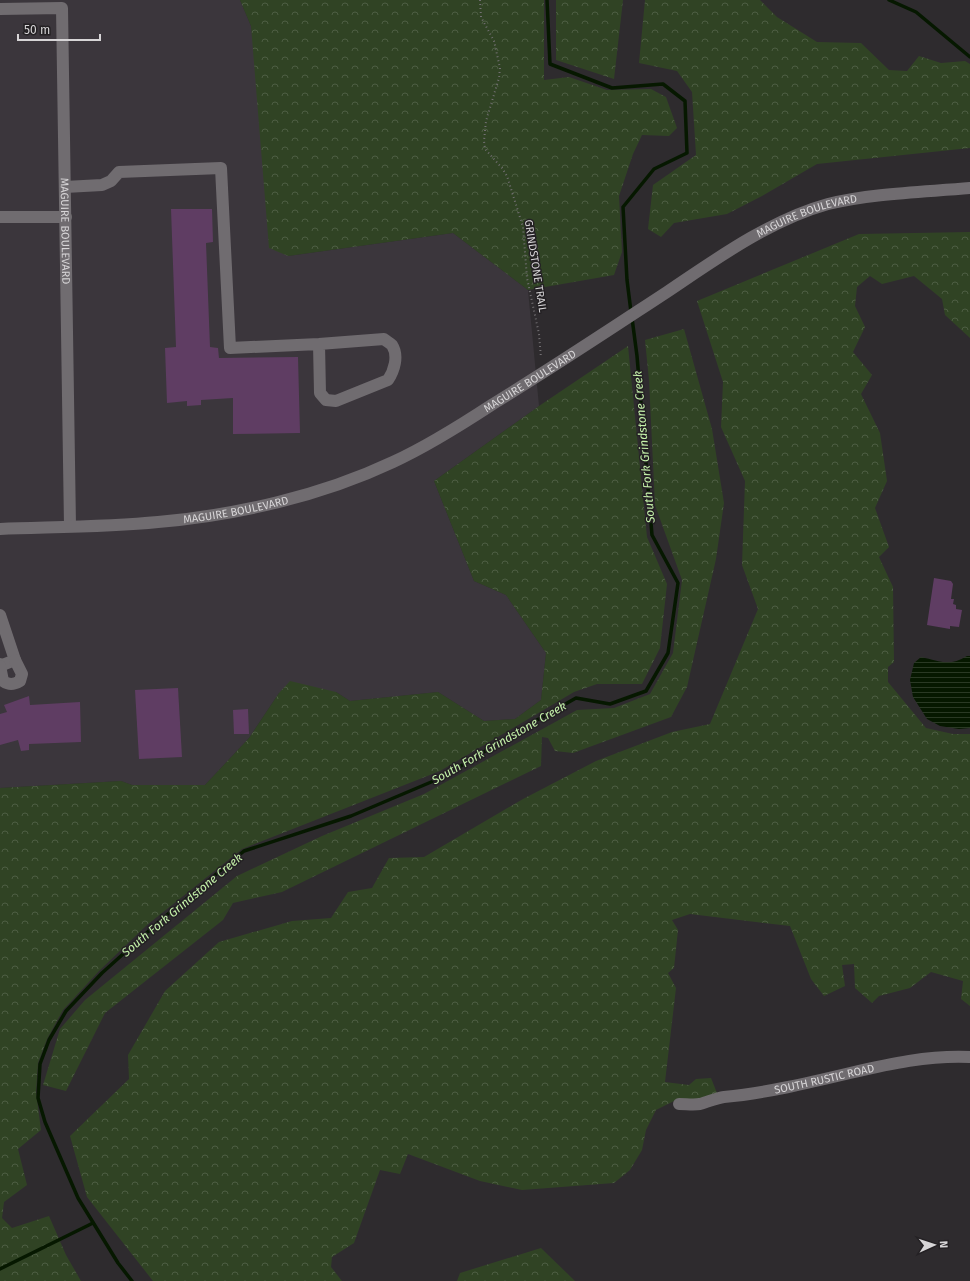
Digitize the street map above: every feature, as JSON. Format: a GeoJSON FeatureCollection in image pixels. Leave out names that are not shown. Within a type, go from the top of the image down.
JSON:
{"type":"FeatureCollection","features":[{"type":"Feature","properties":{"kind":"street"},"geometry":{"type":"LineString","coordinates":[[0,9],[58,6]]}},
{"type":"Feature","properties":{"kind":"street","name":"MAGUIRE BOULEVARD"},"geometry":{"type":"LineString","coordinates":[[58,6],[66,218],[70,526]]}},
{"type":"Feature","properties":{"kind":"street"},"geometry":{"type":"LineString","coordinates":[[65,187],[102,185],[111,181],[119,172],[221,168],[230,348],[384,339],[392,346],[395,355],[395,366],[388,380],[336,401],[326,400],[320,393],[319,344]]}},
{"type":"Feature","properties":{"kind":"street","name":"MAGUIRE BOULEVARD"},"geometry":{"type":"LineString","coordinates":[[0,529],[153,523],[233,513],[289,500],[359,476],[399,459],[447,433],[580,349],[713,261],[795,216],[828,204],[867,197],[970,188]]}},
{"type":"Feature","properties":{"kind":"street"},"geometry":{"type":"LineString","coordinates":[[0,218],[66,218]]}},
{"type":"Feature","properties":{"kind":"street"},"geometry":{"type":"LineString","coordinates":[[0,614],[14,660],[22,674],[20,681],[15,684],[8,684],[3,681],[0,665],[14,660]]}},
{"type":"Feature","properties":{"kind":"street","name":"SOUTH RUSTIC ROAD"},"geometry":{"type":"LineString","coordinates":[[679,1104],[699,1104],[722,1097],[744,1096],[888,1064],[949,1056],[970,1057]]}},
{"type":"Feature","properties":{"kind":"path","name":"GRINDSTONE TRAIL"},"geometry":{"type":"LineString","coordinates":[[480,0],[481,18],[494,41],[500,68],[499,78],[486,121],[484,141],[485,149],[507,176],[523,227],[527,278],[539,334],[541,358]]}},
{"type":"Feature","properties":{"kind":"shaded area"},"geometry":{"type":"Polygon","coordinates":[[[0,0],[240,0],[251,26],[288,256],[453,233],[528,290],[539,406],[434,481],[474,581],[506,595],[546,653],[541,700],[515,719],[484,721],[438,692],[350,701],[336,692],[279,693],[249,738],[205,785],[132,785],[121,781],[0,788],[0,0]]]}},
{"type":"Feature","properties":{"kind":"shaded area"},"geometry":{"type":"Polygon","coordinates":[[[970,656],[970,728],[959,729],[940,726],[927,719],[913,697],[910,680],[914,663],[921,657],[950,662],[970,656]]]}},
{"type":"Feature","properties":{"kind":"green space"},"geometry":{"type":"Polygon","coordinates":[[[240,0],[544,0],[544,80],[569,77],[607,90],[651,89],[666,97],[677,128],[669,136],[642,135],[633,154],[619,196],[622,252],[614,275],[528,290],[453,233],[288,256],[269,248],[251,26],[240,0]]]}},
{"type":"Feature","properties":{"kind":"green space"},"geometry":{"type":"Polygon","coordinates":[[[556,0],[623,0],[614,79],[556,60],[556,0]]]}},
{"type":"Feature","properties":{"kind":"green space"},"geometry":{"type":"Polygon","coordinates":[[[645,0],[760,0],[777,17],[817,42],[861,43],[889,70],[907,71],[919,56],[941,63],[965,61],[970,64],[970,148],[817,164],[762,196],[727,214],[674,223],[661,237],[648,229],[653,185],[696,155],[692,92],[677,71],[639,63],[645,0]]]}},
{"type":"Feature","properties":{"kind":"green space"},"geometry":{"type":"Polygon","coordinates":[[[970,232],[970,338],[945,315],[942,299],[914,276],[882,284],[870,276],[857,287],[855,306],[865,327],[853,352],[872,375],[861,394],[880,433],[887,481],[875,508],[889,547],[879,557],[893,587],[894,662],[888,667],[888,682],[926,728],[953,734],[970,734],[970,1006],[961,999],[963,981],[931,972],[910,988],[879,996],[872,1003],[855,988],[854,964],[842,965],[845,986],[824,996],[811,979],[790,926],[690,914],[672,920],[678,930],[674,968],[668,973],[676,988],[665,1082],[689,1085],[696,1079],[711,1078],[717,1093],[693,1101],[674,1101],[656,1110],[646,1130],[642,1150],[630,1170],[614,1183],[522,1190],[480,1181],[408,1154],[400,1174],[380,1170],[354,1243],[332,1257],[331,1267],[342,1281],[153,1281],[87,1197],[70,1136],[129,1079],[128,1055],[165,991],[219,942],[292,921],[331,918],[348,892],[372,888],[389,858],[424,857],[523,799],[596,761],[672,732],[710,724],[758,609],[742,565],[745,481],[721,427],[723,382],[697,301],[859,234],[970,232]]]}},
{"type":"Feature","properties":{"kind":"green space"},"geometry":{"type":"Polygon","coordinates":[[[684,329],[712,429],[724,503],[716,559],[687,687],[671,717],[573,753],[555,751],[548,738],[542,737],[541,766],[282,892],[233,903],[223,920],[105,1013],[66,1091],[43,1085],[60,1029],[85,1000],[237,876],[322,836],[424,794],[577,710],[614,708],[650,694],[673,653],[682,580],[655,505],[649,380],[645,340],[684,329]]]}},
{"type":"Feature","properties":{"kind":"green space"},"geometry":{"type":"Polygon","coordinates":[[[628,346],[647,537],[667,584],[660,648],[642,684],[597,684],[574,692],[440,771],[242,849],[147,925],[99,971],[63,1010],[47,1039],[38,1063],[36,1092],[41,1130],[18,1149],[27,1185],[4,1202],[2,1218],[12,1228],[49,1216],[66,1255],[81,1281],[0,1281],[0,788],[121,781],[132,785],[205,785],[249,738],[279,693],[290,681],[336,692],[350,701],[438,692],[484,721],[515,719],[541,700],[546,653],[506,595],[474,581],[434,481],[539,406],[628,346]]]}},
{"type":"Feature","properties":{"kind":"green space"},"geometry":{"type":"Polygon","coordinates":[[[541,1248],[575,1281],[457,1281],[460,1273],[541,1248]]]}},
{"type":"Feature","properties":{"kind":"building"},"geometry":{"type":"Polygon","coordinates":[[[171,209],[212,209],[213,242],[206,243],[210,347],[218,348],[219,358],[298,357],[300,433],[233,434],[233,398],[201,400],[201,405],[187,406],[187,401],[167,403],[165,348],[176,347],[171,209]]]}},
{"type":"Feature","properties":{"kind":"building"},"geometry":{"type":"Polygon","coordinates":[[[934,578],[951,581],[953,584],[951,599],[954,599],[953,604],[956,605],[956,609],[962,610],[959,627],[950,626],[950,629],[927,625],[934,578]]]}},
{"type":"Feature","properties":{"kind":"building"},"geometry":{"type":"Polygon","coordinates":[[[178,688],[182,757],[139,759],[135,690],[178,688]]]}},
{"type":"Feature","properties":{"kind":"building"},"geometry":{"type":"Polygon","coordinates":[[[29,696],[30,705],[80,702],[81,742],[29,744],[29,750],[21,751],[18,740],[0,745],[0,714],[7,712],[4,705],[29,696]]]}},
{"type":"Feature","properties":{"kind":"building"},"geometry":{"type":"Polygon","coordinates":[[[248,709],[249,734],[234,734],[233,710],[248,709]]]}},
{"type":"Feature","properties":{"kind":"waterway","name":"South Fork Grindstone Creek"},"geometry":{"type":"LineString","coordinates":[[547,0],[550,64],[612,88],[663,84],[685,101],[687,153],[654,169],[623,207],[627,280],[631,312]]}},
{"type":"Feature","properties":{"kind":"waterway"},"geometry":{"type":"LineString","coordinates":[[889,0],[916,12],[970,57]]}},
{"type":"Feature","properties":{"kind":"waterway","name":"South Fork Grindstone Creek"},"geometry":{"type":"LineString","coordinates":[[132,1281],[118,1263],[78,1198],[45,1122],[38,1098],[40,1064],[49,1040],[66,1011],[102,973],[162,919],[244,851],[351,816],[443,777],[521,729],[576,698],[610,704],[646,691],[668,653],[678,583],[652,535],[637,356],[632,318]]}},
{"type":"Feature","properties":{"kind":"waterway"},"geometry":{"type":"LineString","coordinates":[[0,1269],[93,1223]]}}]}
